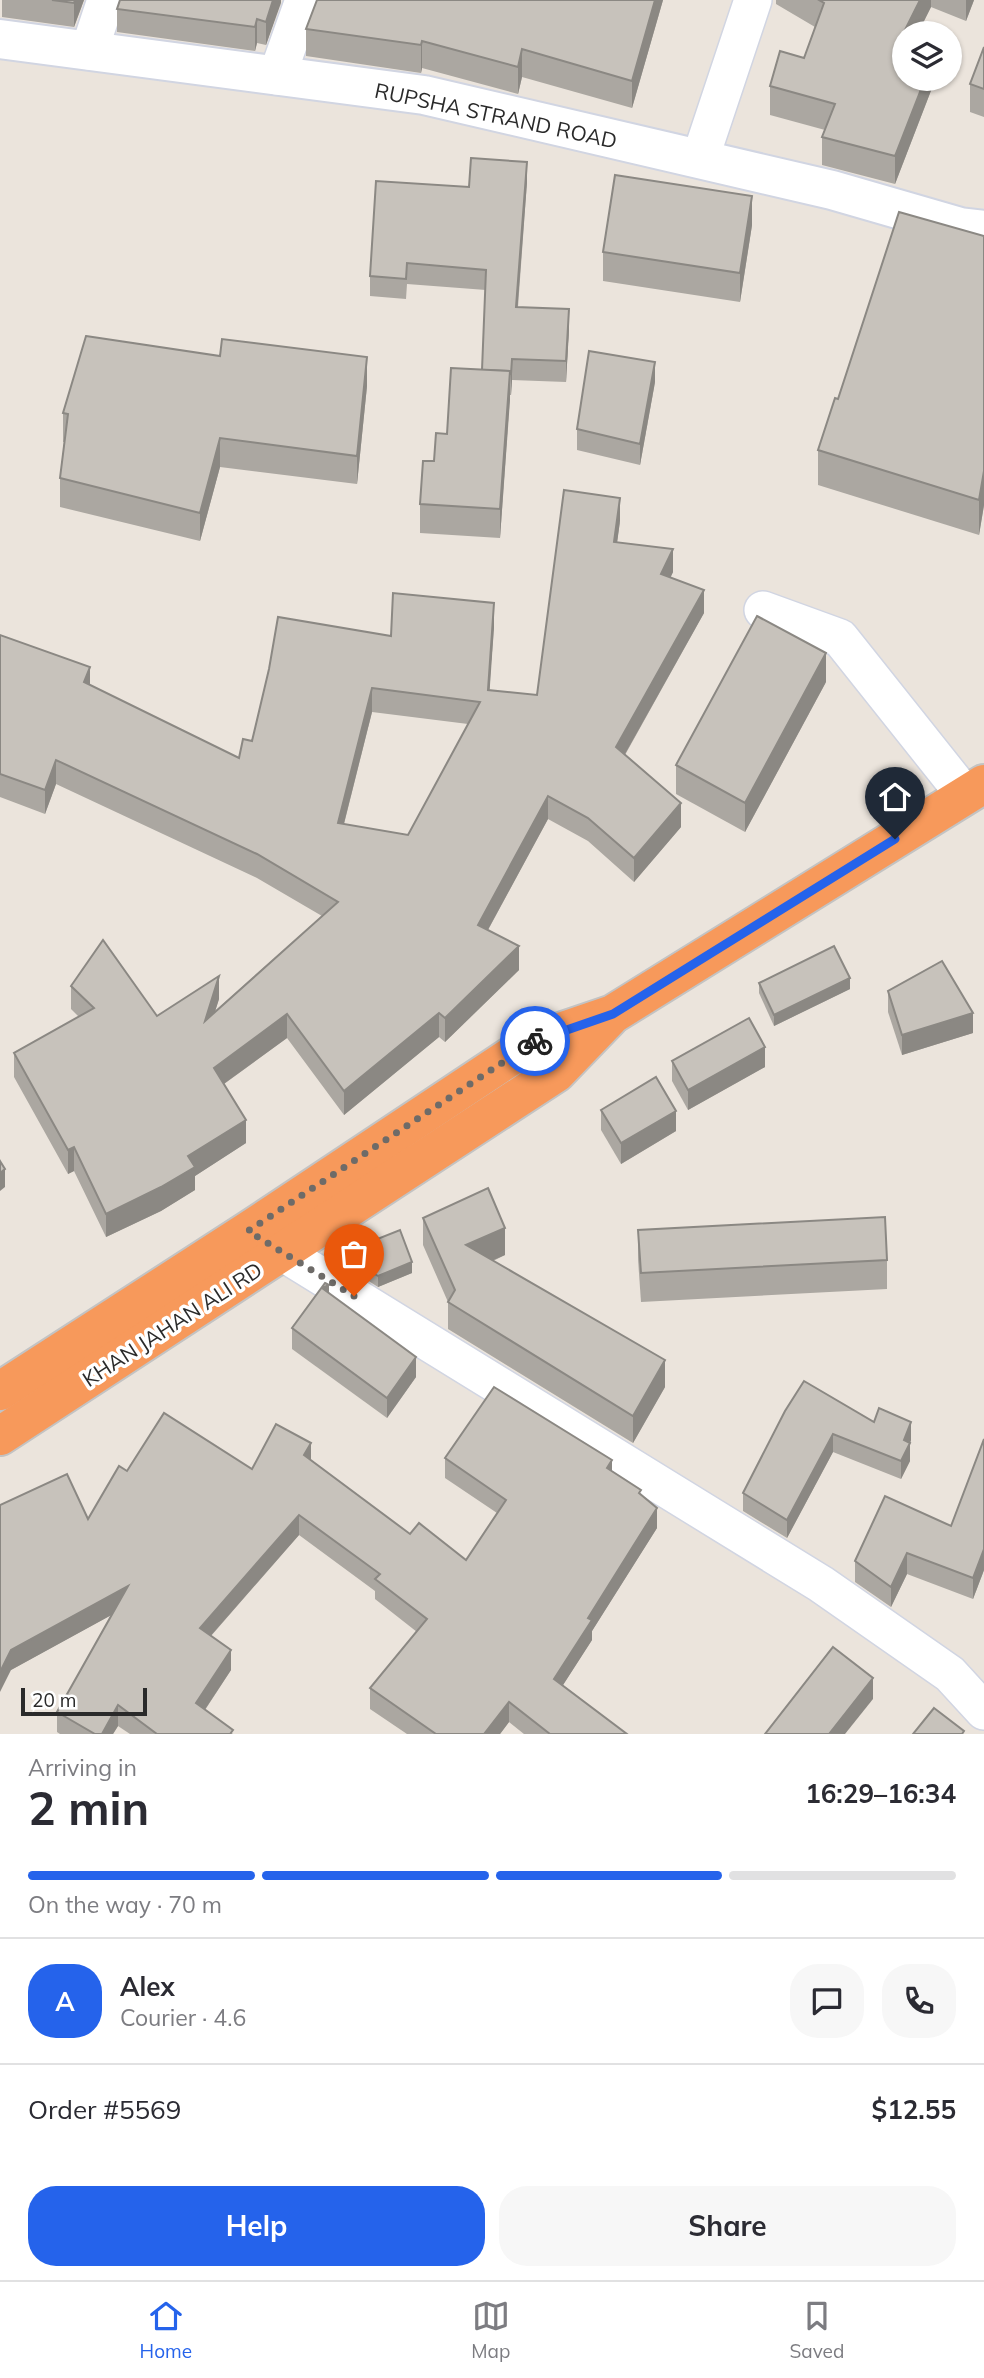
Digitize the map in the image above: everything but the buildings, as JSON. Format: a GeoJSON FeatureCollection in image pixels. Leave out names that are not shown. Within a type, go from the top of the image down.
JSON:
{"type":"FeatureCollection","features":[{"type":"Feature","properties":{"kind":"highway","name":"KHAN JAHAN ALI RD"},"geometry":{"type":"LineString","coordinates":[[0,1391],[248,1231],[534,1041],[613,1014],[975,790]]}},
{"type":"Feature","properties":{"kind":"highway","name":"KHAN JAHAN ALI RD"},"geometry":{"type":"LineString","coordinates":[[0,1436],[556,1073],[613,1014]]}},
{"type":"Feature","properties":{"kind":"street"},"geometry":{"type":"LineString","coordinates":[[89,51],[106,0]]}},
{"type":"Feature","properties":{"kind":"street"},"geometry":{"type":"LineString","coordinates":[[277,76],[303,0]]}},
{"type":"Feature","properties":{"kind":"street"},"geometry":{"type":"LineString","coordinates":[[700,159],[753,0]]}},
{"type":"Feature","properties":{"kind":"street","name":"RUPSHA STRAND ROAD"},"geometry":{"type":"LineString","coordinates":[[0,39],[424,95],[832,190],[960,227],[984,230]]}},
{"type":"Feature","properties":{"kind":"street"},"geometry":{"type":"LineString","coordinates":[[763,610],[840,638],[975,790]]}},
{"type":"Feature","properties":{"kind":"street"},"geometry":{"type":"LineString","coordinates":[[248,1231],[821,1584],[950,1674],[984,1711]]}},
{"type":"Feature","properties":{"kind":"way so far"},"geometry":{"type":"LineString","coordinates":[[354,1296],[248,1231],[535,1041]]}},
{"type":"Feature","properties":{"kind":"route"},"geometry":{"type":"LineString","coordinates":[[535,1041],[613,1014],[895,839]]}}]}
